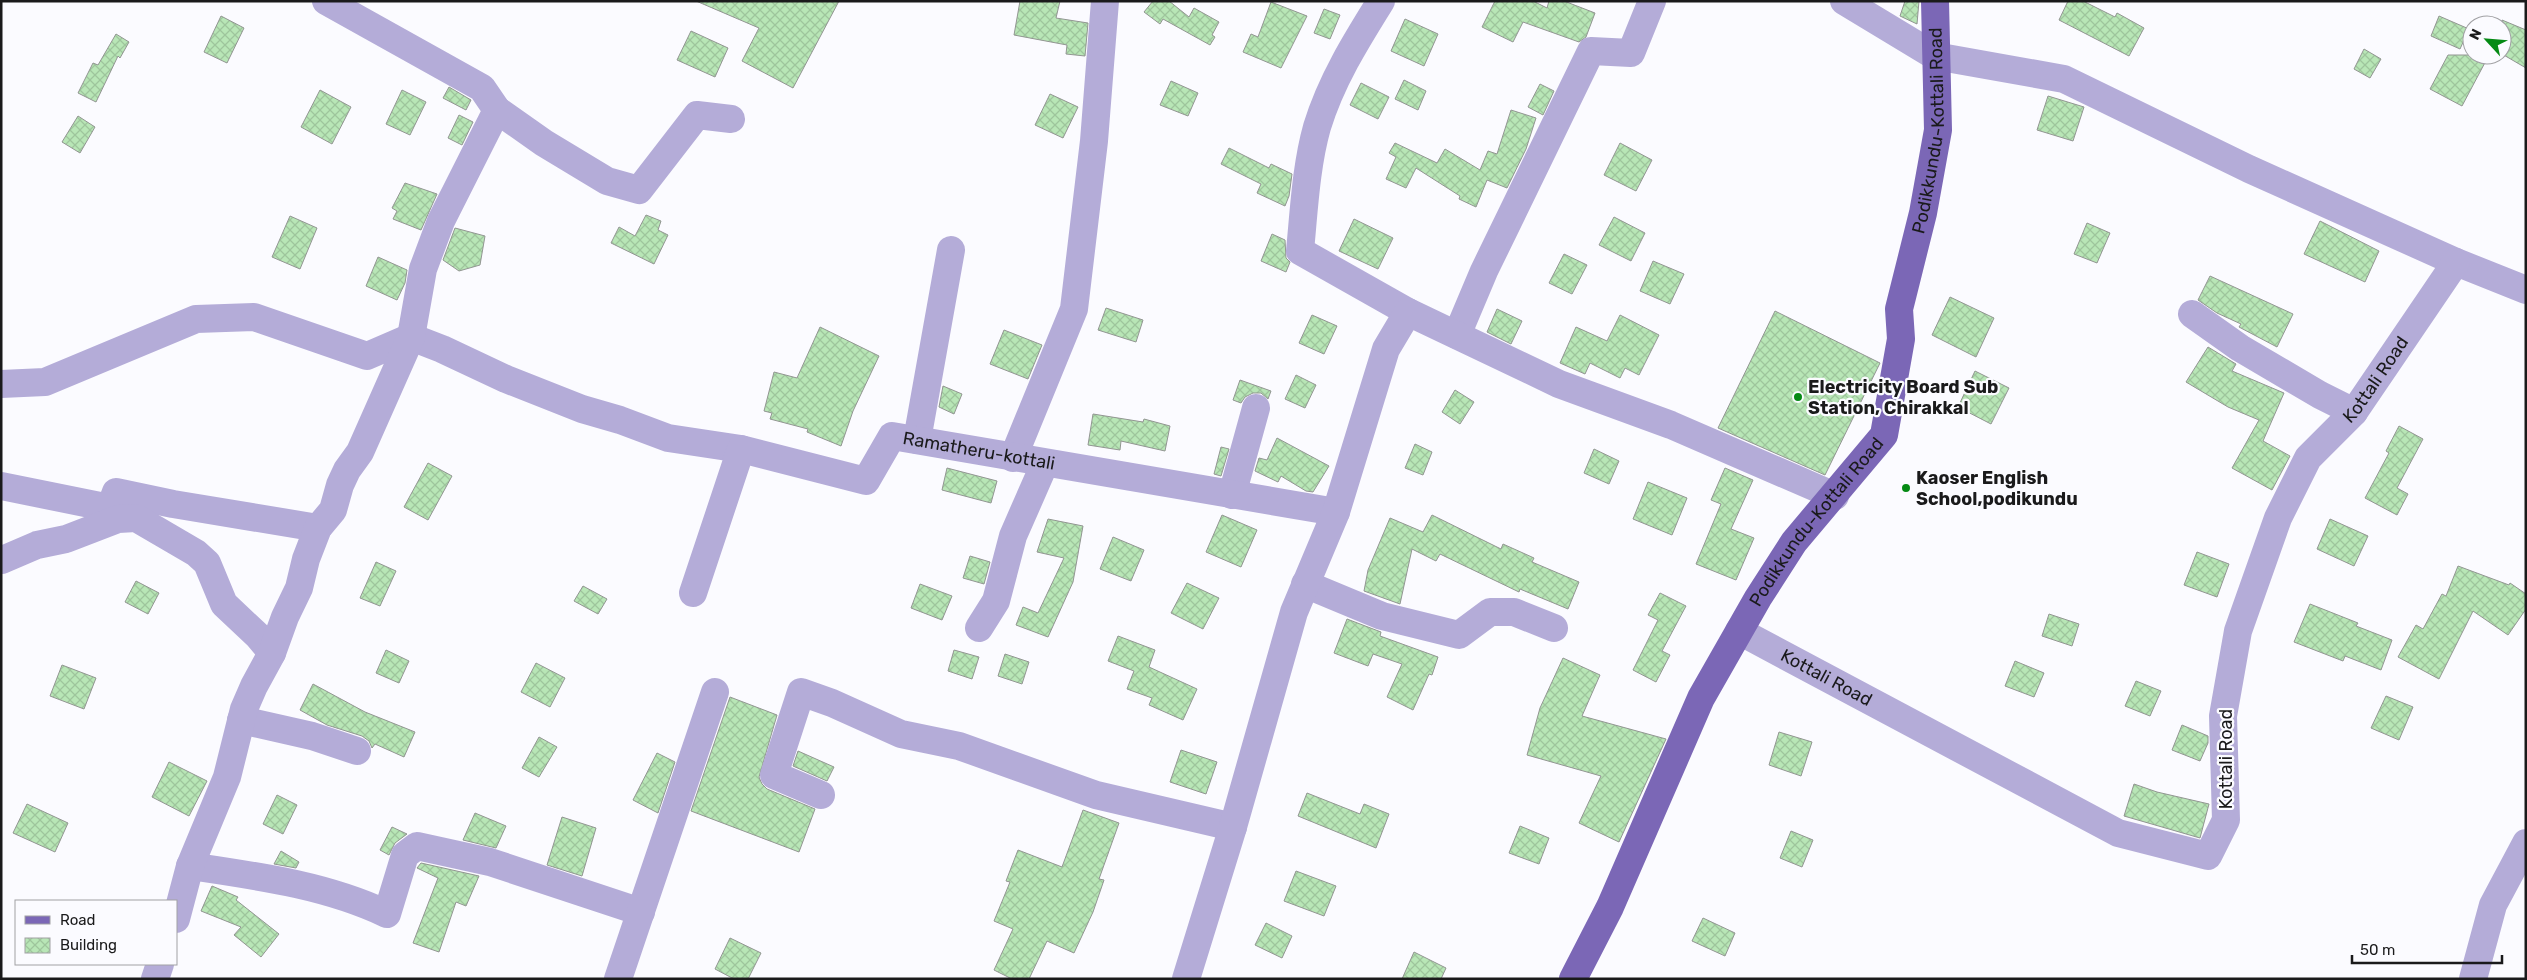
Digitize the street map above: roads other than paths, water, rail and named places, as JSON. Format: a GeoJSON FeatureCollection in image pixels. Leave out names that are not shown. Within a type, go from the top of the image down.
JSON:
{"type":"FeatureCollection","features":[{"type":"Feature","properties":{"kind":"main road","name":"Podikkundu-Kottali Road"},"geometry":{"type":"LineString","coordinates":[[1572,979],[1610,907],[1701,698],[1739,631],[1794,542],[1835,496],[1884,435],[1901,340],[1899,309],[1923,213],[1938,130],[1935,1]]}},
{"type":"Feature","properties":{"kind":"street"},"geometry":{"type":"LineString","coordinates":[[326,1],[482,88],[497,110],[544,143],[607,181],[639,190],[697,115],[731,120]]}},
{"type":"Feature","properties":{"kind":"street"},"geometry":{"type":"LineString","coordinates":[[1012,458],[1074,308],[1094,141],[1106,1]]}},
{"type":"Feature","properties":{"kind":"street"},"geometry":{"type":"LineString","coordinates":[[1381,1],[1344,60],[1317,127],[1307,187],[1300,251],[1408,312],[1559,384],[1671,425],[1835,496]]}},
{"type":"Feature","properties":{"kind":"street"},"geometry":{"type":"LineString","coordinates":[[1457,336],[1484,271],[1591,51],[1631,53],[1652,1]]}},
{"type":"Feature","properties":{"kind":"street"},"geometry":{"type":"LineString","coordinates":[[1844,1],[1935,56],[2064,78],[2249,169],[2456,262],[2523,285]]}},
{"type":"Feature","properties":{"kind":"street"},"geometry":{"type":"LineString","coordinates":[[178,911],[190,866],[227,777],[242,720],[254,686],[272,653],[285,617],[299,588],[306,559],[318,528],[333,510],[340,485],[347,470],[360,452],[411,337],[423,269],[440,221],[497,110]]}},
{"type":"Feature","properties":{"kind":"street"},"geometry":{"type":"LineString","coordinates":[[917,440],[951,250]]}},
{"type":"Feature","properties":{"kind":"street","name":"Kottali Road"},"geometry":{"type":"LineString","coordinates":[[1739,631],[2118,833],[2208,856],[2226,820],[2223,716],[2238,631],[2278,518],[2308,458],[2354,412],[2456,262]]}},
{"type":"Feature","properties":{"kind":"street"},"geometry":{"type":"LineString","coordinates":[[1186,979],[1233,827],[1294,612],[1336,512],[1386,350],[1408,312]]}},
{"type":"Feature","properties":{"kind":"street"},"geometry":{"type":"LineString","coordinates":[[2192,314],[2240,348],[2320,395],[2354,412]]}},
{"type":"Feature","properties":{"kind":"street"},"geometry":{"type":"LineString","coordinates":[[1,384],[46,382],[196,320],[254,317],[367,356],[411,337],[442,349],[506,380],[582,409],[620,420],[668,438],[741,449],[693,593]]}},
{"type":"Feature","properties":{"kind":"street"},"geometry":{"type":"LineString","coordinates":[[1232,495],[1256,408]]}},
{"type":"Feature","properties":{"kind":"street","name":"Ramatheru-kottali"},"geometry":{"type":"LineString","coordinates":[[741,449],[866,481],[892,436],[1336,512]]}},
{"type":"Feature","properties":{"kind":"street"},"geometry":{"type":"LineString","coordinates":[[979,628],[996,601],[1013,536],[1046,463]]}},
{"type":"Feature","properties":{"kind":"street"},"geometry":{"type":"LineString","coordinates":[[1,486],[110,508],[116,492],[173,504],[318,528]]}},
{"type":"Feature","properties":{"kind":"street"},"geometry":{"type":"LineString","coordinates":[[2,560],[37,545],[66,539],[118,519],[136,518],[157,528],[196,553],[207,563],[224,604],[258,636],[272,653]]}},
{"type":"Feature","properties":{"kind":"street"},"geometry":{"type":"LineString","coordinates":[[1305,584],[1382,616],[1458,635],[1490,612],[1514,612],[1554,628]]}},
{"type":"Feature","properties":{"kind":"street"},"geometry":{"type":"LineString","coordinates":[[618,979],[715,692]]}},
{"type":"Feature","properties":{"kind":"street"},"geometry":{"type":"LineString","coordinates":[[821,796],[774,775],[801,692],[832,703],[901,734],[959,746],[1096,795],[1233,827]]}},
{"type":"Feature","properties":{"kind":"street"},"geometry":{"type":"LineString","coordinates":[[242,720],[312,736],[357,751]]}},
{"type":"Feature","properties":{"kind":"street"},"geometry":{"type":"LineString","coordinates":[[2472,979],[2492,904],[2526,843]]}},
{"type":"Feature","properties":{"kind":"street"},"geometry":{"type":"LineString","coordinates":[[190,866],[266,877],[360,901],[387,914],[405,855],[417,846],[490,862],[641,912]]}},
{"type":"Feature","properties":{"kind":"street"},"geometry":{"type":"LineString","coordinates":[[156,979],[160,965]]}},
{"type":"Feature","properties":{"kind":"place","name":"Electricity Board Sub Station, Chirakkal"},"geometry":{"type":"Point","coordinates":[1798,397]}},
{"type":"Feature","properties":{"kind":"place","name":"Kaoser English School,podikundu"},"geometry":{"type":"Point","coordinates":[1906,488]}}]}
